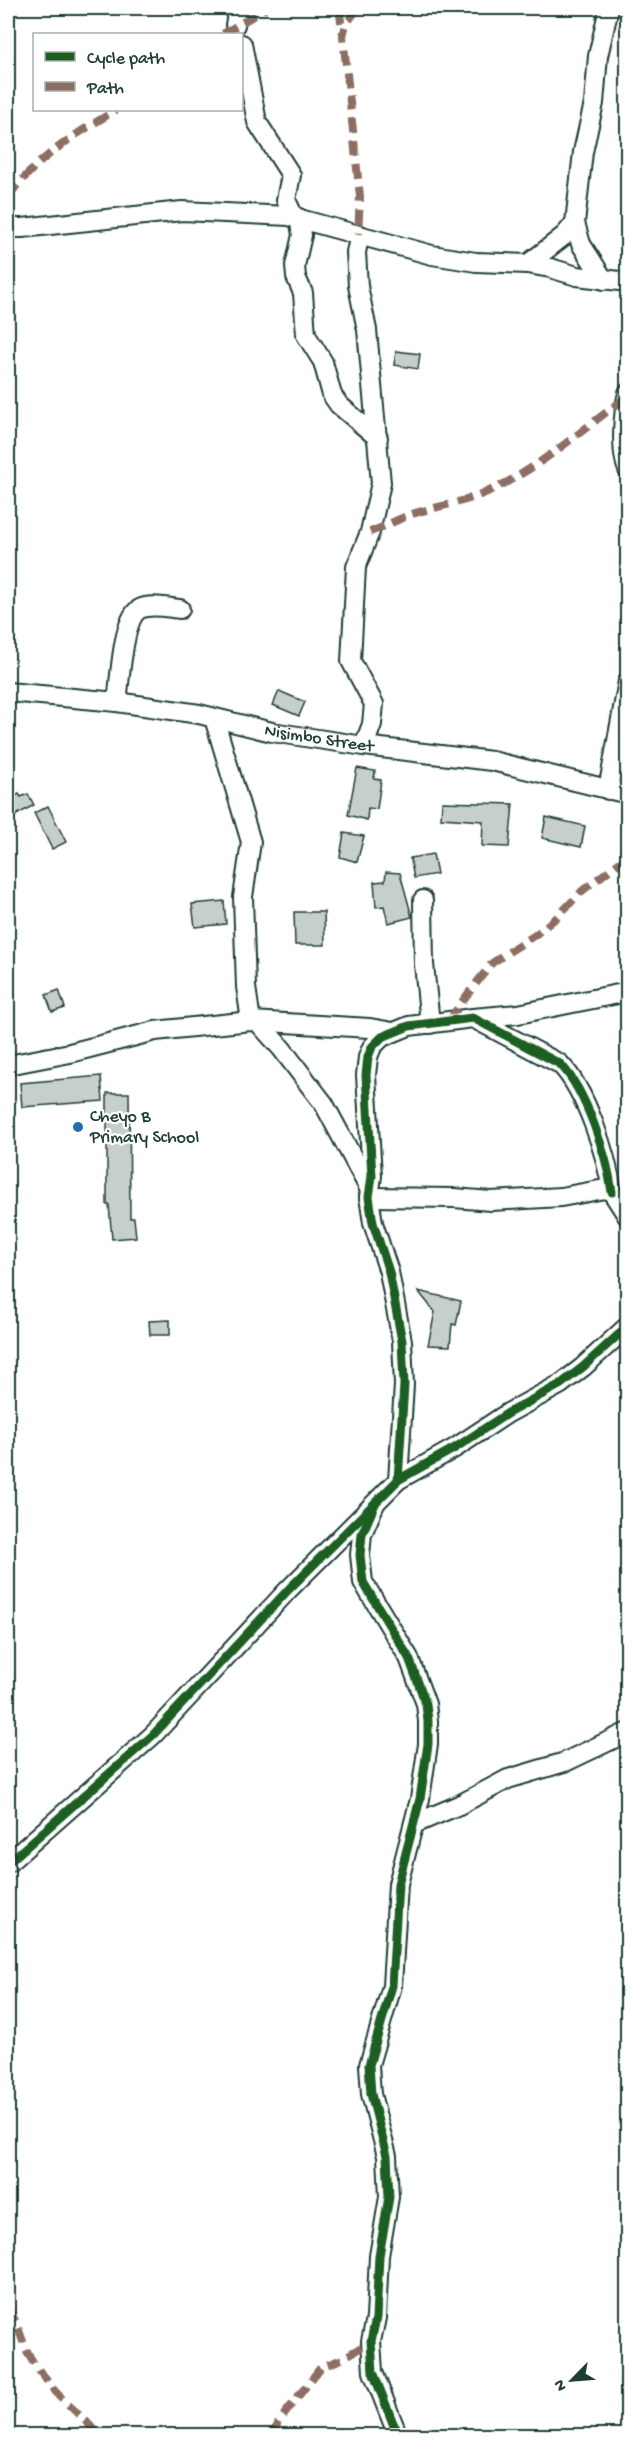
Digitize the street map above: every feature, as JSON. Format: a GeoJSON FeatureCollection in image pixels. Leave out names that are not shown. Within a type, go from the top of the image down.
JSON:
{"type":"FeatureCollection","features":[{"type":"Feature","properties":{"kind":"street"},"geometry":{"type":"LineString","coordinates":[[604,280],[582,244],[575,223],[583,152],[594,103],[598,56],[609,8]]}},
{"type":"Feature","properties":{"kind":"street"},"geometry":{"type":"LineString","coordinates":[[243,49],[257,122],[291,175],[286,200],[296,217],[302,235],[295,266],[296,277],[303,293],[306,334],[323,362],[332,395],[339,405],[378,438]]}},
{"type":"Feature","properties":{"kind":"street"},"geometry":{"type":"LineString","coordinates":[[8,228],[182,211],[296,217],[432,255],[476,262],[528,264],[577,276],[627,282]]}},
{"type":"Feature","properties":{"kind":"street"},"geometry":{"type":"LineString","coordinates":[[528,264],[565,235],[575,223]]}},
{"type":"Feature","properties":{"kind":"street"},"geometry":{"type":"LineString","coordinates":[[360,235],[356,252],[358,286],[367,330],[381,483],[378,505],[370,532],[356,567],[351,662],[374,704],[372,724],[364,746]]}},
{"type":"Feature","properties":{"kind":"street"},"geometry":{"type":"LineString","coordinates":[[627,393],[624,435],[627,470]]}},
{"type":"Feature","properties":{"kind":"street"},"geometry":{"type":"LineString","coordinates":[[117,702],[126,634],[133,616],[138,610],[148,606],[180,609]]}},
{"type":"Feature","properties":{"kind":"street"},"geometry":{"type":"LineString","coordinates":[[608,790],[627,681]]}},
{"type":"Feature","properties":{"kind":"street","name":"Nisimbo Street"},"geometry":{"type":"LineString","coordinates":[[8,692],[117,702],[214,718],[272,732],[364,746],[492,761],[627,794]]}},
{"type":"Feature","properties":{"kind":"street"},"geometry":{"type":"LineString","coordinates":[[214,718],[251,842],[243,897],[246,987],[255,1021],[296,1066],[324,1104],[369,1193]]}},
{"type":"Feature","properties":{"kind":"street"},"geometry":{"type":"LineString","coordinates":[[423,900],[424,964],[430,1024]]}},
{"type":"Feature","properties":{"kind":"street"},"geometry":{"type":"LineString","coordinates":[[398,1480],[404,1385],[402,1341],[389,1272],[373,1223],[369,1193],[372,1176],[366,1075],[368,1057],[372,1047],[382,1037],[393,1032],[430,1024],[518,1014],[627,992]]}},
{"type":"Feature","properties":{"kind":"street"},"geometry":{"type":"LineString","coordinates":[[473,1018],[542,1054],[572,1076],[609,1167],[612,1192],[627,1217]]}},
{"type":"Feature","properties":{"kind":"street"},"geometry":{"type":"LineString","coordinates":[[8,1065],[70,1053],[155,1031],[255,1021],[370,1028],[393,1032]]}},
{"type":"Feature","properties":{"kind":"street"},"geometry":{"type":"LineString","coordinates":[[369,1193],[491,1201],[561,1197],[605,1189],[612,1192]]}},
{"type":"Feature","properties":{"kind":"street"},"geometry":{"type":"LineString","coordinates":[[8,1863],[153,1735],[288,1590],[398,1480],[455,1448],[508,1413],[561,1384],[627,1326]]}},
{"type":"Feature","properties":{"kind":"street"},"geometry":{"type":"LineString","coordinates":[[375,1504],[362,1534],[360,1555],[363,1582],[409,1658],[426,1704],[428,1744],[414,1824],[398,1884],[392,1986],[369,2065],[371,2094],[387,2156],[389,2198],[380,2256],[377,2308],[371,2341],[373,2372],[398,2436]]}},
{"type":"Feature","properties":{"kind":"street"},"geometry":{"type":"LineString","coordinates":[[414,1824],[459,1805],[508,1779],[565,1762],[627,1732]]}},
{"type":"Feature","properties":{"kind":"building"},"geometry":{"type":"Polygon","coordinates":[[[396,351],[420,354],[418,369],[394,365],[396,351]]]}},
{"type":"Feature","properties":{"kind":"building"},"geometry":{"type":"Polygon","coordinates":[[[279,691],[305,702],[299,716],[273,705],[279,691]]]}},
{"type":"Feature","properties":{"kind":"building"},"geometry":{"type":"Polygon","coordinates":[[[357,768],[375,771],[374,779],[381,780],[377,809],[368,808],[367,820],[348,815],[357,768]]]}},
{"type":"Feature","properties":{"kind":"building"},"geometry":{"type":"Polygon","coordinates":[[[19,794],[21,797],[28,794],[34,805],[8,820],[8,800],[19,794]]]}},
{"type":"Feature","properties":{"kind":"building"},"geometry":{"type":"Polygon","coordinates":[[[442,802],[513,804],[509,847],[482,846],[483,821],[441,818],[442,802]]]}},
{"type":"Feature","properties":{"kind":"building"},"geometry":{"type":"Polygon","coordinates":[[[48,806],[66,842],[52,849],[34,813],[48,806]]]}},
{"type":"Feature","properties":{"kind":"building"},"geometry":{"type":"Polygon","coordinates":[[[546,817],[585,826],[581,847],[542,838],[546,817]]]}},
{"type":"Feature","properties":{"kind":"building"},"geometry":{"type":"Polygon","coordinates":[[[344,833],[364,836],[357,862],[340,857],[344,833]]]}},
{"type":"Feature","properties":{"kind":"building"},"geometry":{"type":"Polygon","coordinates":[[[433,854],[437,874],[414,878],[410,858],[433,854]]]}},
{"type":"Feature","properties":{"kind":"building"},"geometry":{"type":"Polygon","coordinates":[[[386,872],[400,873],[412,917],[388,923],[384,906],[376,907],[374,882],[385,881],[386,872]]]}},
{"type":"Feature","properties":{"kind":"building"},"geometry":{"type":"Polygon","coordinates":[[[224,901],[226,924],[195,927],[192,904],[224,901]]]}},
{"type":"Feature","properties":{"kind":"building"},"geometry":{"type":"Polygon","coordinates":[[[294,912],[324,912],[325,945],[295,945],[294,912]]]}},
{"type":"Feature","properties":{"kind":"building"},"geometry":{"type":"Polygon","coordinates":[[[59,990],[65,1008],[52,1012],[46,995],[59,990]]]}},
{"type":"Feature","properties":{"kind":"building"},"geometry":{"type":"Polygon","coordinates":[[[101,1076],[103,1101],[22,1107],[20,1083],[101,1076]]]}},
{"type":"Feature","properties":{"kind":"building"},"geometry":{"type":"Polygon","coordinates":[[[107,1093],[129,1093],[130,1218],[134,1218],[136,1237],[112,1239],[109,1205],[107,1205],[107,1093]]]}},
{"type":"Feature","properties":{"kind":"building"},"geometry":{"type":"Polygon","coordinates":[[[418,1291],[461,1301],[456,1325],[452,1324],[450,1346],[428,1345],[435,1312],[418,1291]]]}},
{"type":"Feature","properties":{"kind":"building"},"geometry":{"type":"Polygon","coordinates":[[[170,1320],[170,1335],[150,1335],[149,1321],[170,1320]]]}},
{"type":"Feature","properties":{"kind":"marked path"},"geometry":{"type":"LineString","coordinates":[[225,33],[266,8]]}},
{"type":"Feature","properties":{"kind":"marked path"},"geometry":{"type":"LineString","coordinates":[[339,8],[343,34]]}},
{"type":"Feature","properties":{"kind":"marked path"},"geometry":{"type":"LineString","coordinates":[[358,8],[346,24],[343,36],[360,197],[358,234]]}},
{"type":"Feature","properties":{"kind":"marked path"},"geometry":{"type":"LineString","coordinates":[[8,197],[44,158],[114,111]]}},
{"type":"Feature","properties":{"kind":"marked path"},"geometry":{"type":"LineString","coordinates":[[370,532],[412,514],[478,496],[506,483],[542,461],[627,397]]}},
{"type":"Feature","properties":{"kind":"marked path"},"geometry":{"type":"LineString","coordinates":[[449,1021],[492,963],[535,935],[557,917],[582,891],[628,856]]}},
{"type":"Feature","properties":{"kind":"marked path"},"geometry":{"type":"LineString","coordinates":[[8,2308],[36,2367],[57,2394],[99,2436]]}},
{"type":"Feature","properties":{"kind":"marked path"},"geometry":{"type":"LineString","coordinates":[[272,2436],[280,2420],[321,2367],[342,2359],[371,2341]]}},
{"type":"Feature","properties":{"kind":"cycle path"},"geometry":{"type":"LineString","coordinates":[[398,1480],[404,1385],[402,1341],[389,1272],[373,1223],[369,1197],[372,1176],[366,1075],[368,1057],[372,1047],[382,1037],[409,1026],[473,1018],[560,1064],[587,1106],[605,1160],[612,1192]]}},
{"type":"Feature","properties":{"kind":"cycle path"},"geometry":{"type":"LineString","coordinates":[[8,1863],[153,1735],[288,1590],[398,1480],[455,1448],[508,1413],[561,1384],[628,1326]]}},
{"type":"Feature","properties":{"kind":"cycle path"},"geometry":{"type":"LineString","coordinates":[[375,1504],[362,1534],[360,1555],[363,1582],[409,1658],[426,1704],[428,1721],[428,1744],[420,1799],[398,1884],[392,1986],[369,2065],[371,2094],[387,2156],[389,2197],[379,2256],[376,2318],[371,2341],[373,2372],[398,2436]]}},
{"type":"Feature","properties":{"kind":"place","name":"Cheyo B Primary School"},"geometry":{"type":"Point","coordinates":[78,1127]}}]}
